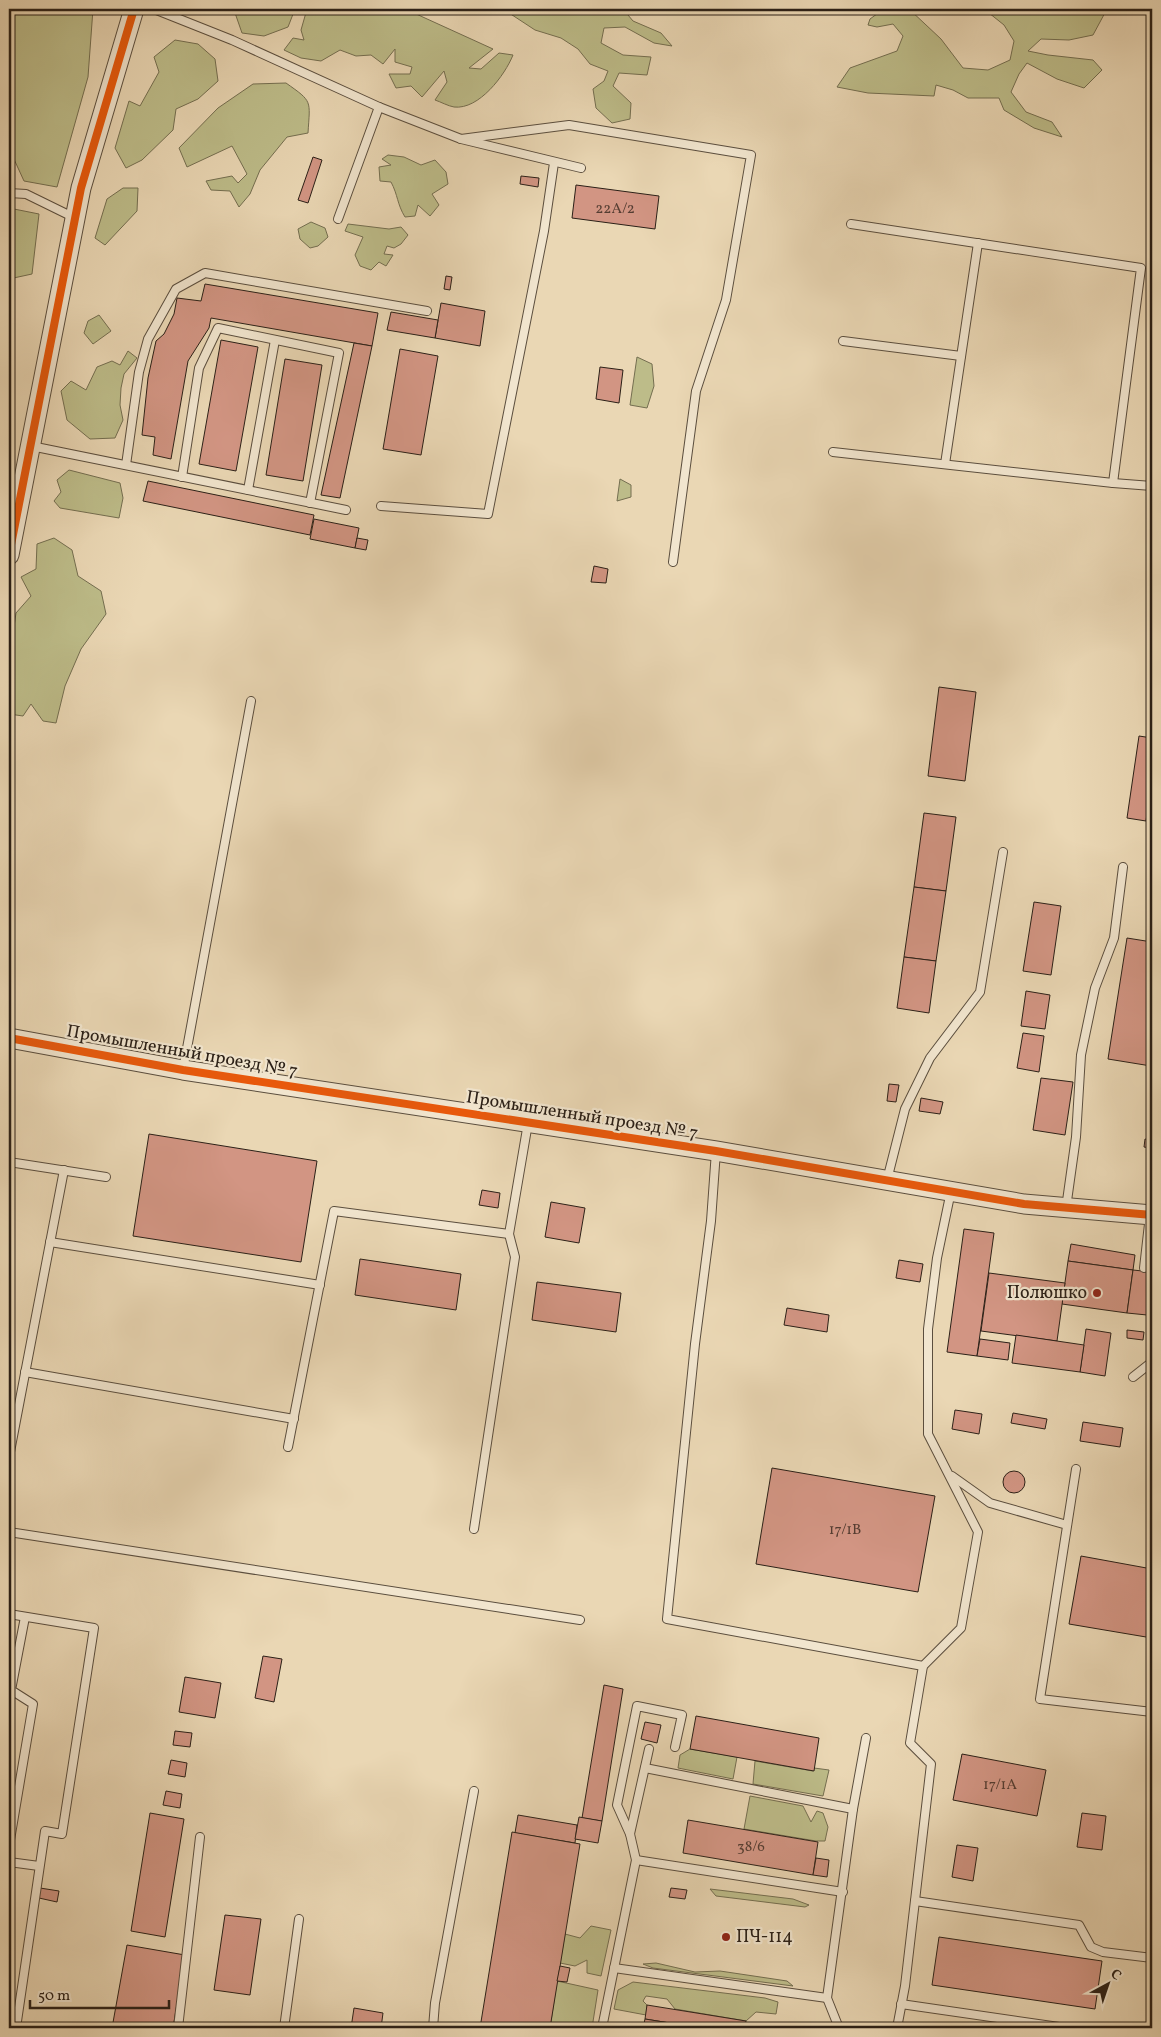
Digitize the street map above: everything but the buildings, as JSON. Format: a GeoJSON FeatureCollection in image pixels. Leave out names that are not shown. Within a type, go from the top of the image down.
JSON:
{"type":"FeatureCollection","features":[{"type":"Feature","properties":{"kind":"street"},"geometry":{"type":"LineString","coordinates":[[9,555],[29,445],[81,188],[134,9]]}},
{"type":"Feature","properties":{"kind":"street","name":"Промышленный проезд № 7"},"geometry":{"type":"LineString","coordinates":[[9,1038],[183,1070],[716,1151],[1024,1204],[1151,1215]]}},
{"type":"Feature","properties":{"kind":"lane"},"geometry":{"type":"LineString","coordinates":[[154,9],[232,40],[379,107],[461,139],[581,168]]}},
{"type":"Feature","properties":{"kind":"lane"},"geometry":{"type":"LineString","coordinates":[[338,219],[379,107]]}},
{"type":"Feature","properties":{"kind":"lane"},"geometry":{"type":"LineString","coordinates":[[461,139],[569,125],[750,155],[726,300],[696,391],[673,562]]}},
{"type":"Feature","properties":{"kind":"lane"},"geometry":{"type":"LineString","coordinates":[[381,506],[488,514],[544,231],[554,163]]}},
{"type":"Feature","properties":{"kind":"lane"},"geometry":{"type":"LineString","coordinates":[[9,193],[26,194],[75,218]]}},
{"type":"Feature","properties":{"kind":"lane"},"geometry":{"type":"LineString","coordinates":[[851,224],[1140,268],[1113,483]]}},
{"type":"Feature","properties":{"kind":"lane"},"geometry":{"type":"LineString","coordinates":[[945,464],[978,243]]}},
{"type":"Feature","properties":{"kind":"lane"},"geometry":{"type":"LineString","coordinates":[[126,465],[139,372],[148,339],[176,289],[205,273],[427,311]]}},
{"type":"Feature","properties":{"kind":"lane"},"geometry":{"type":"LineString","coordinates":[[182,477],[198,368],[218,328],[339,354],[310,503]]}},
{"type":"Feature","properties":{"kind":"lane"},"geometry":{"type":"LineString","coordinates":[[248,490],[275,340]]}},
{"type":"Feature","properties":{"kind":"lane"},"geometry":{"type":"LineString","coordinates":[[843,342],[961,356]]}},
{"type":"Feature","properties":{"kind":"lane"},"geometry":{"type":"LineString","coordinates":[[29,445],[346,510]]}},
{"type":"Feature","properties":{"kind":"lane"},"geometry":{"type":"LineString","coordinates":[[833,452],[1152,486]]}},
{"type":"Feature","properties":{"kind":"lane"},"geometry":{"type":"LineString","coordinates":[[183,1070],[251,701]]}},
{"type":"Feature","properties":{"kind":"lane"},"geometry":{"type":"LineString","coordinates":[[887,1180],[905,1109],[930,1058],[980,992],[1003,852]]}},
{"type":"Feature","properties":{"kind":"lane"},"geometry":{"type":"LineString","coordinates":[[1066,1208],[1076,1137],[1081,1055],[1095,988],[1114,938],[1123,867]]}},
{"type":"Feature","properties":{"kind":"lane"},"geometry":{"type":"LineString","coordinates":[[474,1529],[515,1258],[509,1234],[528,1123]]}},
{"type":"Feature","properties":{"kind":"lane"},"geometry":{"type":"LineString","coordinates":[[716,1151],[711,1221],[695,1344],[667,1619],[923,1666]]}},
{"type":"Feature","properties":{"kind":"lane"},"geometry":{"type":"LineString","coordinates":[[9,1162],[106,1177]]}},
{"type":"Feature","properties":{"kind":"lane"},"geometry":{"type":"LineString","coordinates":[[9,1457],[64,1170]]}},
{"type":"Feature","properties":{"kind":"lane"},"geometry":{"type":"LineString","coordinates":[[897,2028],[915,1901],[931,1764],[910,1743],[923,1666],[961,1628],[978,1532],[928,1434],[928,1329],[937,1258],[951,1191]]}},
{"type":"Feature","properties":{"kind":"lane"},"geometry":{"type":"LineString","coordinates":[[288,1447],[334,1211],[509,1234]]}},
{"type":"Feature","properties":{"kind":"lane"},"geometry":{"type":"LineString","coordinates":[[1144,1268],[1151,1215]]}},
{"type":"Feature","properties":{"kind":"lane"},"geometry":{"type":"LineString","coordinates":[[50,1242],[320,1285]]}},
{"type":"Feature","properties":{"kind":"lane"},"geometry":{"type":"LineString","coordinates":[[1133,1377],[1152,1362]]}},
{"type":"Feature","properties":{"kind":"lane"},"geometry":{"type":"LineString","coordinates":[[25,1372],[294,1419]]}},
{"type":"Feature","properties":{"kind":"lane"},"geometry":{"type":"LineString","coordinates":[[1076,1469],[1040,1699],[1152,1712]]}},
{"type":"Feature","properties":{"kind":"lane"},"geometry":{"type":"LineString","coordinates":[[950,1475],[990,1503],[1067,1525]]}},
{"type":"Feature","properties":{"kind":"lane"},"geometry":{"type":"LineString","coordinates":[[9,1532],[580,1620]]}},
{"type":"Feature","properties":{"kind":"lane"},"geometry":{"type":"LineString","coordinates":[[9,1614],[94,1628],[62,1834],[45,1831],[16,2028]]}},
{"type":"Feature","properties":{"kind":"lane"},"geometry":{"type":"LineString","coordinates":[[9,1846],[33,1704],[11,1690],[25,1617]]}},
{"type":"Feature","properties":{"kind":"lane"},"geometry":{"type":"LineString","coordinates":[[602,2028],[636,1860],[630,1834],[617,1805],[637,1706],[682,1715],[675,1748]]}},
{"type":"Feature","properties":{"kind":"lane"},"geometry":{"type":"LineString","coordinates":[[839,2028],[827,1998],[853,1809],[866,1738]]}},
{"type":"Feature","properties":{"kind":"lane"},"geometry":{"type":"LineString","coordinates":[[630,1834],[649,1749]]}},
{"type":"Feature","properties":{"kind":"lane"},"geometry":{"type":"LineString","coordinates":[[645,1768],[853,1809]]}},
{"type":"Feature","properties":{"kind":"lane"},"geometry":{"type":"LineString","coordinates":[[433,2028],[435,2003],[474,1792]]}},
{"type":"Feature","properties":{"kind":"lane"},"geometry":{"type":"LineString","coordinates":[[178,2028],[200,1837]]}},
{"type":"Feature","properties":{"kind":"lane"},"geometry":{"type":"LineString","coordinates":[[636,1860],[843,1892]]}},
{"type":"Feature","properties":{"kind":"lane"},"geometry":{"type":"LineString","coordinates":[[9,1862],[39,1866]]}},
{"type":"Feature","properties":{"kind":"lane"},"geometry":{"type":"LineString","coordinates":[[915,1901],[1079,1925],[1091,1947],[1103,1952],[1152,1958]]}},
{"type":"Feature","properties":{"kind":"lane"},"geometry":{"type":"LineString","coordinates":[[284,2028],[299,1919]]}},
{"type":"Feature","properties":{"kind":"lane"},"geometry":{"type":"LineString","coordinates":[[614,1968],[827,1998]]}},
{"type":"Feature","properties":{"kind":"lane"},"geometry":{"type":"LineString","coordinates":[[901,2004],[1066,2028]]}},
{"type":"Feature","properties":{"kind":"shaded area"},"geometry":{"type":"Polygon","coordinates":[[[9,9],[93,9],[88,77],[57,187],[24,181],[13,157],[9,161],[9,9]]]}},
{"type":"Feature","properties":{"kind":"shaded area"},"geometry":{"type":"Polygon","coordinates":[[[235,9],[295,9],[288,27],[264,36],[242,33],[235,9]]]}},
{"type":"Feature","properties":{"kind":"shaded area"},"geometry":{"type":"Polygon","coordinates":[[[307,9],[414,9],[414,13],[493,49],[469,68],[481,69],[499,53],[513,55],[504,72],[490,90],[473,103],[454,107],[435,100],[447,82],[444,71],[422,97],[411,86],[396,88],[389,74],[410,74],[412,67],[395,62],[395,49],[383,64],[371,55],[356,56],[340,50],[321,61],[301,58],[284,50],[293,38],[304,40],[301,30],[307,9]]]}},
{"type":"Feature","properties":{"kind":"shaded area"},"geometry":{"type":"Polygon","coordinates":[[[503,9],[623,9],[633,21],[661,33],[672,46],[654,43],[625,27],[604,28],[601,43],[623,55],[651,57],[647,75],[619,73],[613,86],[631,103],[630,119],[612,123],[596,108],[593,89],[604,81],[608,71],[590,64],[578,49],[561,38],[535,30],[503,9]]]}},
{"type":"Feature","properties":{"kind":"shaded area"},"geometry":{"type":"Polygon","coordinates":[[[881,9],[909,9],[941,39],[963,68],[988,70],[1010,60],[1014,41],[1004,25],[984,9],[1107,9],[1093,35],[1069,40],[1041,39],[1028,51],[1093,60],[1102,70],[1084,88],[1057,79],[1027,63],[1019,74],[1011,92],[1026,112],[1052,122],[1062,137],[1034,128],[1004,110],[999,98],[968,98],[953,90],[936,85],[934,96],[868,93],[837,87],[850,68],[897,51],[903,36],[893,24],[877,27],[868,25],[870,19],[881,9]]]}},
{"type":"Feature","properties":{"kind":"shaded area"},"geometry":{"type":"Polygon","coordinates":[[[175,40],[198,44],[215,59],[218,81],[198,99],[176,109],[173,130],[142,160],[126,168],[115,148],[129,101],[140,106],[159,72],[154,57],[175,40]]]}},
{"type":"Feature","properties":{"kind":"shaded area"},"geometry":{"type":"Polygon","coordinates":[[[286,83],[301,94],[308,103],[308,133],[287,137],[260,170],[250,194],[239,207],[230,191],[211,190],[206,181],[232,176],[238,183],[247,174],[232,146],[187,167],[179,148],[218,108],[253,84],[286,83]]]}},
{"type":"Feature","properties":{"kind":"shaded area"},"geometry":{"type":"Polygon","coordinates":[[[388,155],[404,157],[421,165],[435,160],[446,172],[448,184],[432,194],[439,205],[430,216],[418,205],[415,216],[405,217],[391,182],[380,181],[379,167],[391,165],[382,159],[388,155]]]}},
{"type":"Feature","properties":{"kind":"shaded area"},"geometry":{"type":"Polygon","coordinates":[[[123,188],[138,188],[137,211],[105,245],[95,238],[107,199],[123,188]]]}},
{"type":"Feature","properties":{"kind":"shaded area"},"geometry":{"type":"Polygon","coordinates":[[[9,208],[39,214],[32,274],[9,279],[9,208]]]}},
{"type":"Feature","properties":{"kind":"shaded area"},"geometry":{"type":"Polygon","coordinates":[[[311,222],[325,228],[328,237],[318,246],[310,248],[300,239],[298,229],[311,222]]]}},
{"type":"Feature","properties":{"kind":"shaded area"},"geometry":{"type":"Polygon","coordinates":[[[348,224],[389,229],[401,227],[408,235],[401,244],[394,248],[387,246],[384,254],[393,255],[386,266],[379,262],[371,270],[360,266],[355,255],[363,237],[345,231],[348,224]]]}},
{"type":"Feature","properties":{"kind":"shaded area"},"geometry":{"type":"Polygon","coordinates":[[[99,315],[111,331],[93,344],[84,333],[88,321],[99,315]]]}},
{"type":"Feature","properties":{"kind":"shaded area"},"geometry":{"type":"Polygon","coordinates":[[[128,351],[137,358],[124,374],[120,405],[123,420],[115,438],[90,439],[67,420],[61,391],[71,381],[86,390],[97,367],[112,361],[120,365],[128,351]]]}},
{"type":"Feature","properties":{"kind":"shaded area"},"geometry":{"type":"Polygon","coordinates":[[[637,357],[652,364],[654,386],[647,408],[630,405],[637,357]]]}},
{"type":"Feature","properties":{"kind":"shaded area"},"geometry":{"type":"Polygon","coordinates":[[[69,470],[120,483],[123,498],[119,518],[60,508],[54,501],[61,492],[57,480],[69,470]]]}},
{"type":"Feature","properties":{"kind":"shaded area"},"geometry":{"type":"Polygon","coordinates":[[[620,479],[631,485],[631,497],[617,501],[620,479]]]}},
{"type":"Feature","properties":{"kind":"shaded area"},"geometry":{"type":"Polygon","coordinates":[[[54,538],[72,550],[78,576],[101,591],[106,614],[81,649],[65,686],[56,723],[43,721],[31,704],[23,716],[9,714],[9,661],[16,613],[31,596],[21,577],[36,569],[37,544],[54,538]]]}},
{"type":"Feature","properties":{"kind":"shaded area"},"geometry":{"type":"Polygon","coordinates":[[[690,1749],[737,1757],[733,1779],[678,1768],[680,1755],[690,1749]]]}},
{"type":"Feature","properties":{"kind":"shaded area"},"geometry":{"type":"Polygon","coordinates":[[[755,1761],[813,1771],[814,1768],[829,1770],[823,1796],[753,1784],[755,1761]]]}},
{"type":"Feature","properties":{"kind":"shaded area"},"geometry":{"type":"Polygon","coordinates":[[[750,1796],[803,1806],[811,1822],[817,1811],[823,1813],[828,1827],[825,1841],[744,1829],[750,1796]]]}},
{"type":"Feature","properties":{"kind":"shaded area"},"geometry":{"type":"Polygon","coordinates":[[[710,1889],[793,1899],[809,1905],[805,1907],[716,1896],[710,1889]]]}},
{"type":"Feature","properties":{"kind":"shaded area"},"geometry":{"type":"Polygon","coordinates":[[[591,1926],[611,1930],[601,1976],[587,1973],[587,1960],[575,1966],[560,1963],[565,1934],[580,1938],[591,1926]]]}},
{"type":"Feature","properties":{"kind":"shaded area"},"geometry":{"type":"Polygon","coordinates":[[[656,1963],[695,1972],[720,1971],[787,1981],[793,1986],[653,1968],[643,1964],[656,1963]]]}},
{"type":"Feature","properties":{"kind":"shaded area"},"geometry":{"type":"Polygon","coordinates":[[[557,1981],[598,1990],[592,2028],[550,2028],[557,1981]]]}},
{"type":"Feature","properties":{"kind":"shaded area"},"geometry":{"type":"Polygon","coordinates":[[[633,1982],[765,1998],[778,2002],[776,2014],[756,2012],[746,2021],[675,2009],[667,1999],[646,1996],[643,2001],[647,2005],[646,2015],[614,2009],[618,1990],[633,1982]]]}},
{"type":"Feature","properties":{"kind":"cycle path"},"geometry":{"type":"LineString","coordinates":[[9,555],[81,188],[134,9]]}},
{"type":"Feature","properties":{"kind":"cycle path"},"geometry":{"type":"LineString","coordinates":[[9,1038],[183,1070],[716,1151],[1024,1204],[1152,1215]]}},
{"type":"Feature","properties":{"kind":"place","name":"Полюшко"},"geometry":{"type":"Point","coordinates":[1097,1293]}},
{"type":"Feature","properties":{"kind":"place","name":"ПЧ-114"},"geometry":{"type":"Point","coordinates":[726,1937]}}]}
